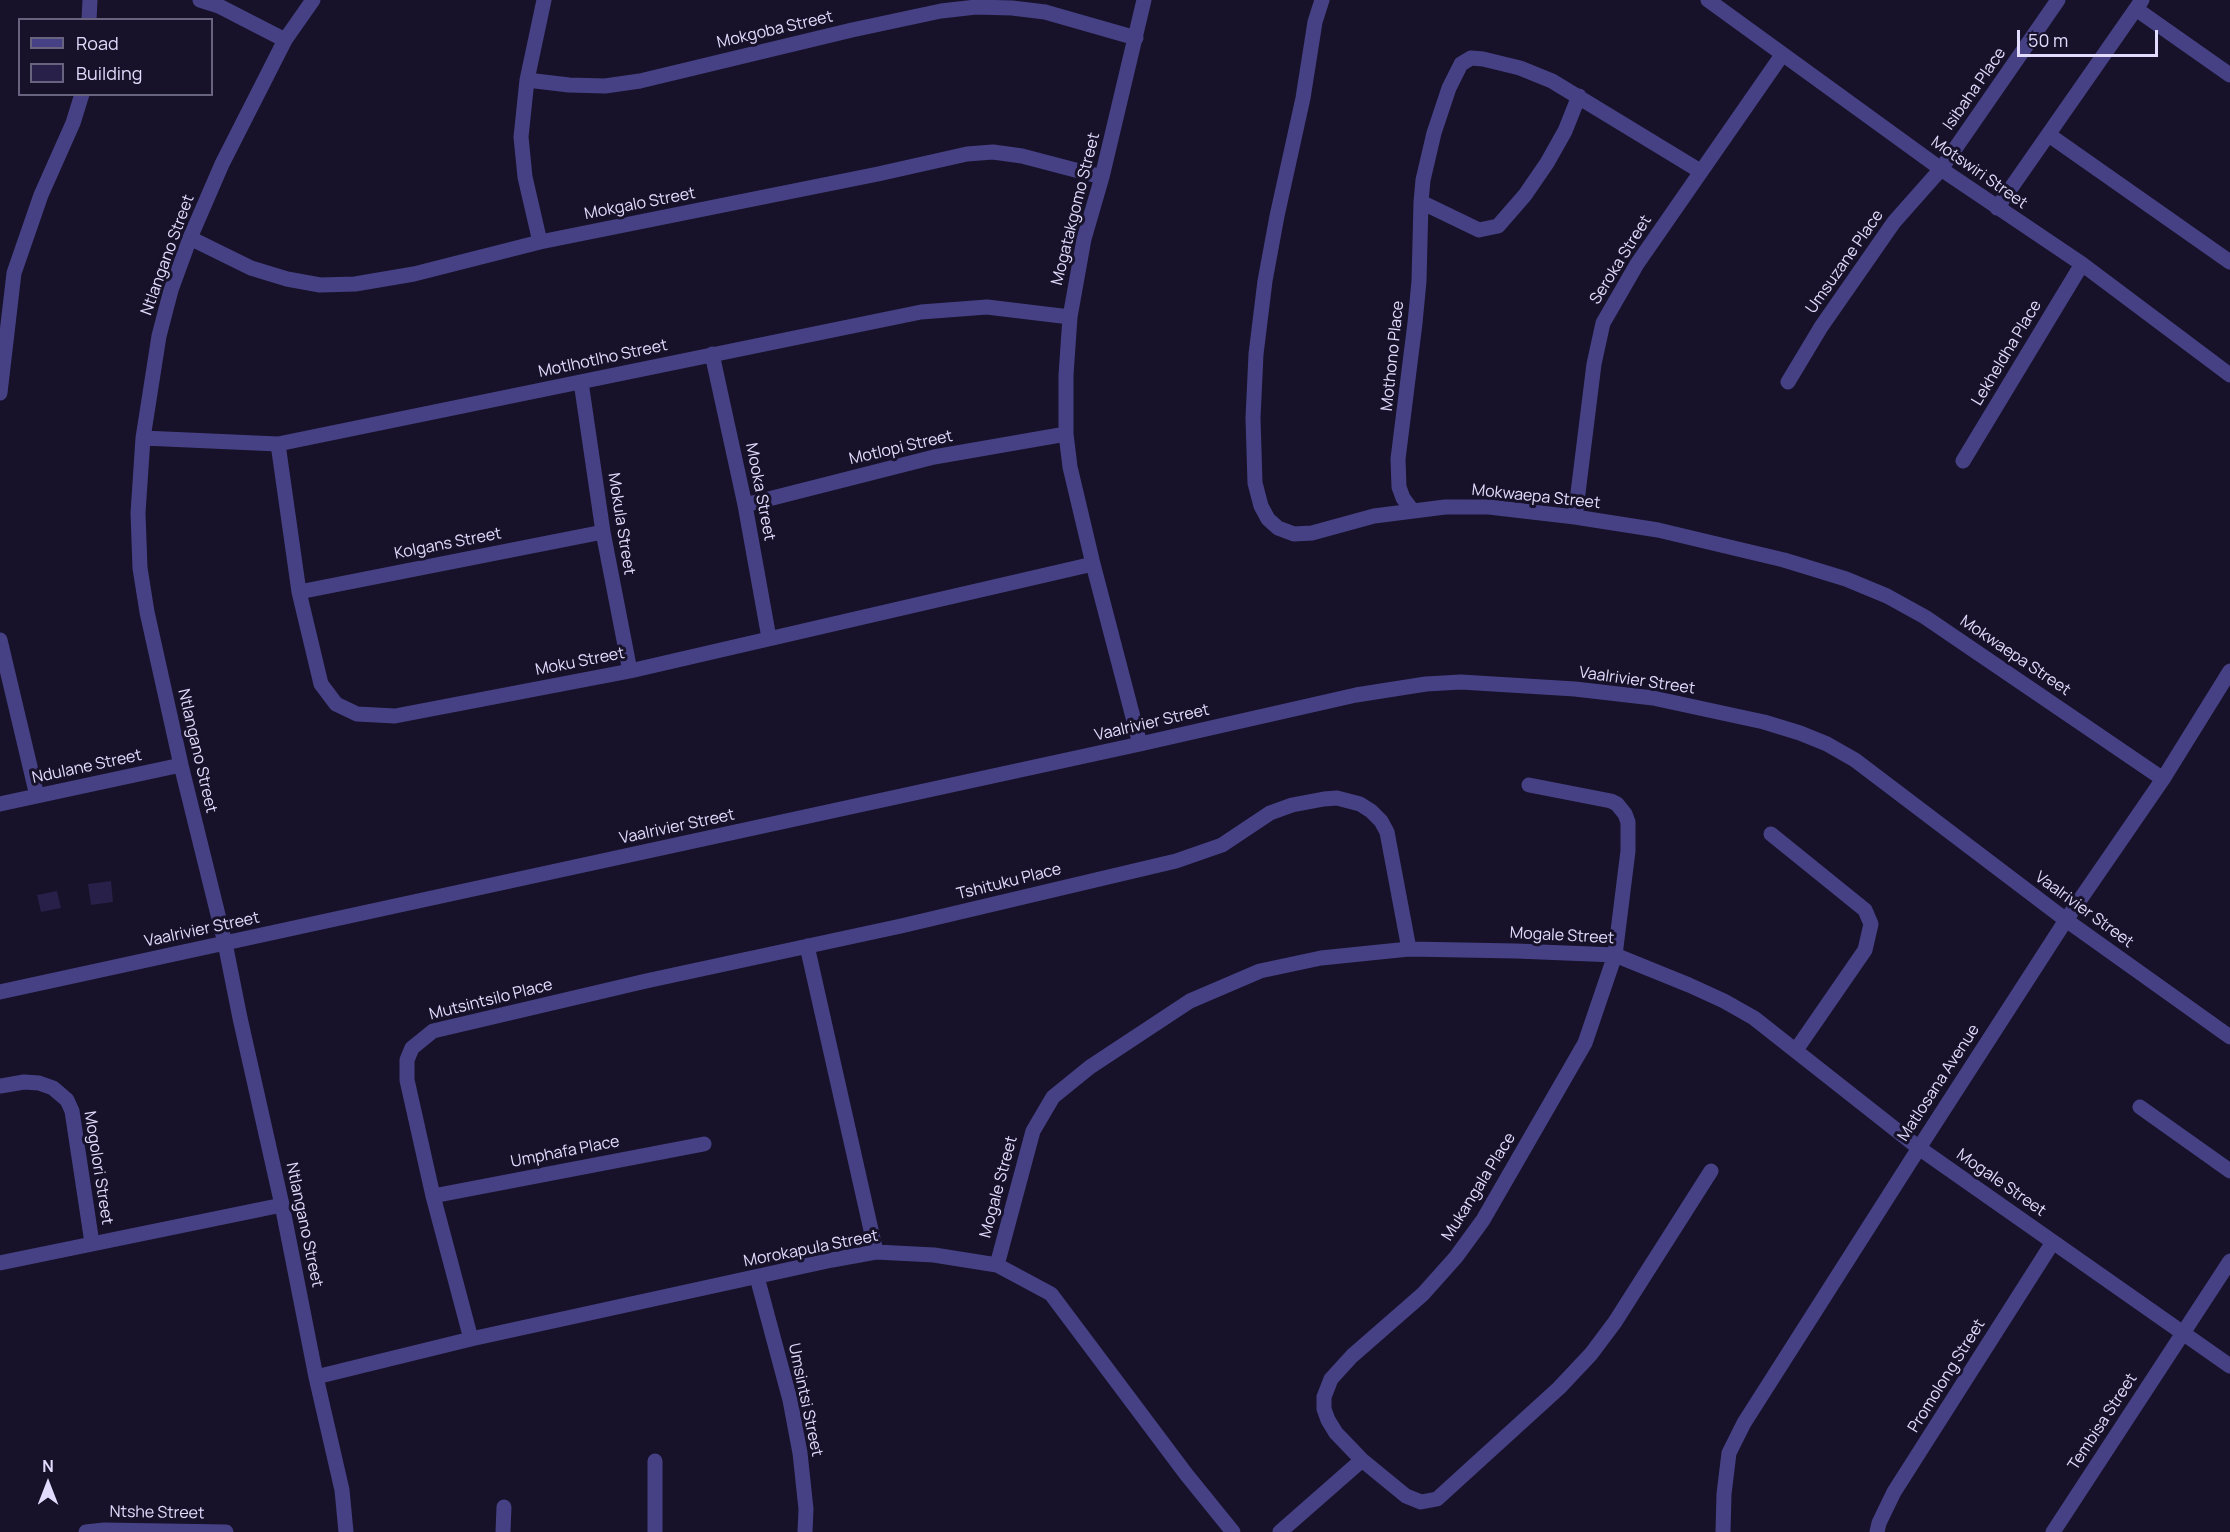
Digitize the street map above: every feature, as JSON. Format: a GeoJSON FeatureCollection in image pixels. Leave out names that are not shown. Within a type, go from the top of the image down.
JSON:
{"type":"FeatureCollection","features":[{"type":"Feature","properties":{"kind":"street"},"geometry":{"type":"LineString","coordinates":[[89,18],[90,0]]}},
{"type":"Feature","properties":{"kind":"street"},"geometry":{"type":"LineString","coordinates":[[200,0],[219,6],[285,40]]}},
{"type":"Feature","properties":{"kind":"street","name":"Ntlangano Street"},"geometry":{"type":"LineString","coordinates":[[313,0],[285,40],[222,164],[190,238],[171,290],[159,336],[143,438],[138,513],[140,568],[147,612],[181,765],[225,943],[282,1205],[316,1377],[342,1490],[346,1532]]}},
{"type":"Feature","properties":{"kind":"street"},"geometry":{"type":"LineString","coordinates":[[540,242],[525,177],[522,155],[522,120],[527,80],[544,0]]}},
{"type":"Feature","properties":{"kind":"street","name":"Mogatakgomo Street"},"geometry":{"type":"LineString","coordinates":[[1140,744],[1070,467],[1066,434],[1066,375],[1070,317],[1084,239],[1102,177],[1144,0]]}},
{"type":"Feature","properties":{"kind":"street","name":"Mokwaepa Street"},"geometry":{"type":"LineString","coordinates":[[1322,0],[1315,22],[1303,98],[1277,216],[1265,281],[1256,354],[1253,418],[1255,483],[1261,506],[1268,519],[1278,528],[1293,534],[1312,534],[1374,516],[1412,510],[1489,507],[1575,517],[1658,530],[1726,544],[1846,579],[1887,596],[1926,617],[2163,779]]}},
{"type":"Feature","properties":{"kind":"street","name":"Motswiri Street"},"geometry":{"type":"LineString","coordinates":[[1708,0],[1941,169],[2082,264],[2230,375]]}},
{"type":"Feature","properties":{"kind":"street","name":"Isibaha Place"},"geometry":{"type":"LineString","coordinates":[[1941,169],[2058,0]]}},
{"type":"Feature","properties":{"kind":"street"},"geometry":{"type":"LineString","coordinates":[[1997,208],[2139,4],[2230,75]]}},
{"type":"Feature","properties":{"kind":"street","name":"Mokgoba Street"},"geometry":{"type":"LineString","coordinates":[[527,80],[605,86],[640,81],[852,30],[941,11],[976,7],[1045,12],[1136,38]]}},
{"type":"Feature","properties":{"kind":"street","name":"Seroka Street"},"geometry":{"type":"LineString","coordinates":[[1575,517],[1594,364],[1604,323],[1637,264],[1782,55]]}},
{"type":"Feature","properties":{"kind":"street","name":"Mothono Place"},"geometry":{"type":"LineString","coordinates":[[1412,510],[1403,498],[1399,487],[1398,459],[1419,281],[1423,180],[1434,133],[1457,70],[1466,60],[1483,59],[1520,68],[1552,81],[1700,171]]}},
{"type":"Feature","properties":{"kind":"street"},"geometry":{"type":"LineString","coordinates":[[0,393],[14,273],[41,195],[73,123],[81,96]]}},
{"type":"Feature","properties":{"kind":"street"},"geometry":{"type":"LineString","coordinates":[[1421,202],[1479,230],[1498,226],[1525,195],[1547,163],[1565,130],[1579,96]]}},
{"type":"Feature","properties":{"kind":"street"},"geometry":{"type":"LineString","coordinates":[[2049,135],[2230,262]]}},
{"type":"Feature","properties":{"kind":"street","name":"Mokgalo Street"},"geometry":{"type":"LineString","coordinates":[[190,238],[251,268],[286,279],[320,285],[355,284],[414,274],[540,242],[855,179],[967,154],[993,152],[1022,156],[1102,177]]}},
{"type":"Feature","properties":{"kind":"street","name":"Umsuzane Place"},"geometry":{"type":"LineString","coordinates":[[1788,382],[1821,327],[1894,222],[1941,169]]}},
{"type":"Feature","properties":{"kind":"street","name":"Lekheldha Place"},"geometry":{"type":"LineString","coordinates":[[1963,461],[2082,264]]}},
{"type":"Feature","properties":{"kind":"street","name":"Motlhotlho Street"},"geometry":{"type":"LineString","coordinates":[[143,438],[278,444],[921,312],[987,307],[1070,317]]}},
{"type":"Feature","properties":{"kind":"street","name":"Mooka Street"},"geometry":{"type":"LineString","coordinates":[[712,354],[745,505],[769,638]]}},
{"type":"Feature","properties":{"kind":"street","name":"Mokula Street"},"geometry":{"type":"LineString","coordinates":[[581,382],[603,532],[630,671]]}},
{"type":"Feature","properties":{"kind":"street","name":"Motlopi Street"},"geometry":{"type":"LineString","coordinates":[[745,505],[934,457],[1066,434]]}},
{"type":"Feature","properties":{"kind":"street","name":"Moku Street"},"geometry":{"type":"LineString","coordinates":[[278,444],[299,592],[321,684],[336,704],[357,714],[395,716],[630,671],[1093,564]]}},
{"type":"Feature","properties":{"kind":"street","name":"Kolgans Street"},"geometry":{"type":"LineString","coordinates":[[299,592],[603,532]]}},
{"type":"Feature","properties":{"kind":"street"},"geometry":{"type":"LineString","coordinates":[[0,640],[37,796]]}},
{"type":"Feature","properties":{"kind":"street","name":"Matlosana Avenue"},"geometry":{"type":"LineString","coordinates":[[1723,1532],[1729,1453],[1736,1437],[2066,920],[2163,779],[2230,671]]}},
{"type":"Feature","properties":{"kind":"street","name":"Vaalrivier Street"},"geometry":{"type":"LineString","coordinates":[[0,993],[1356,695],[1426,684],[1461,682],[1575,689],[1653,698],[1764,722],[1827,744],[1855,760],[2066,920],[2230,1037]]}},
{"type":"Feature","properties":{"kind":"street","name":"Ndulane Street"},"geometry":{"type":"LineString","coordinates":[[0,804],[181,765]]}},
{"type":"Feature","properties":{"kind":"street","name":"Mukangala Place"},"geometry":{"type":"LineString","coordinates":[[1529,785],[1611,801],[1617,804],[1625,814],[1628,822],[1628,851],[1615,956],[1585,1043],[1483,1220],[1456,1257],[1430,1286],[1352,1356],[1331,1379],[1327,1388],[1324,1409],[1336,1433],[1362,1460],[1406,1496],[1421,1502],[1437,1499],[1454,1486],[1559,1388],[1591,1354],[1615,1322],[1711,1171]]}},
{"type":"Feature","properties":{"kind":"street","name":"Tshituku Place"},"geometry":{"type":"LineString","coordinates":[[807,946],[1176,861],[1222,845],[1270,813],[1292,805],[1337,798],[1349,800],[1371,811],[1381,821],[1387,832],[1409,949]]}},
{"type":"Feature","properties":{"kind":"street"},"geometry":{"type":"LineString","coordinates":[[1771,834],[1865,910],[1870,924],[1865,950],[1796,1050]]}},
{"type":"Feature","properties":{"kind":"street"},"geometry":{"type":"LineString","coordinates":[[807,946],[876,1252]]}},
{"type":"Feature","properties":{"kind":"street","name":"Mutsintsilo Place"},"geometry":{"type":"LineString","coordinates":[[471,1339],[433,1196],[406,1080],[406,1060],[412,1048],[433,1031],[452,1026],[807,946]]}},
{"type":"Feature","properties":{"kind":"street","name":"Mogale Street"},"geometry":{"type":"LineString","coordinates":[[997,1265],[1033,1131],[1053,1097],[1090,1067],[1190,1001],[1260,971],[1321,958],[1409,949],[1615,956],[1724,1001],[1754,1018],[1919,1148],[2230,1366]]}},
{"type":"Feature","properties":{"kind":"street","name":"Mogolori Street"},"geometry":{"type":"LineString","coordinates":[[0,1086],[24,1082],[39,1083],[53,1088],[67,1100],[72,1111],[92,1243]]}},
{"type":"Feature","properties":{"kind":"street"},"geometry":{"type":"LineString","coordinates":[[2140,1107],[2230,1171]]}},
{"type":"Feature","properties":{"kind":"street","name":"Umphafa Place"},"geometry":{"type":"LineString","coordinates":[[433,1196],[704,1144]]}},
{"type":"Feature","properties":{"kind":"street","name":"Mogolori Street"},"geometry":{"type":"LineString","coordinates":[[0,1263],[282,1205]]}},
{"type":"Feature","properties":{"kind":"street","name":"Promolong Street"},"geometry":{"type":"LineString","coordinates":[[1877,1532],[1894,1492],[2053,1242]]}},
{"type":"Feature","properties":{"kind":"street","name":"Morokapula Street"},"geometry":{"type":"LineString","coordinates":[[316,1377],[471,1339],[876,1252],[934,1254],[997,1265],[1051,1294],[1186,1474],[1233,1532]]}},
{"type":"Feature","properties":{"kind":"street","name":"Tembisa Street"},"geometry":{"type":"LineString","coordinates":[[2053,1532],[2230,1261]]}},
{"type":"Feature","properties":{"kind":"street","name":"Umsintsi Street"},"geometry":{"type":"LineString","coordinates":[[757,1277],[790,1400],[801,1464],[806,1509],[805,1532]]}},
{"type":"Feature","properties":{"kind":"street"},"geometry":{"type":"LineString","coordinates":[[1280,1532],[1362,1460]]}},
{"type":"Feature","properties":{"kind":"street"},"geometry":{"type":"LineString","coordinates":[[655,1461],[655,1532]]}},
{"type":"Feature","properties":{"kind":"street"},"geometry":{"type":"LineString","coordinates":[[503,1532],[504,1507]]}},
{"type":"Feature","properties":{"kind":"street","name":"Ntshe Street"},"geometry":{"type":"LineString","coordinates":[[86,1532],[226,1532]]}},
{"type":"Feature","properties":{"kind":"building"},"geometry":{"type":"Polygon","coordinates":[[[111,881],[113,902],[91,905],[88,884],[111,881]]]}},
{"type":"Feature","properties":{"kind":"building"},"geometry":{"type":"Polygon","coordinates":[[[57,891],[61,908],[41,912],[37,895],[57,891]]]}}]}
